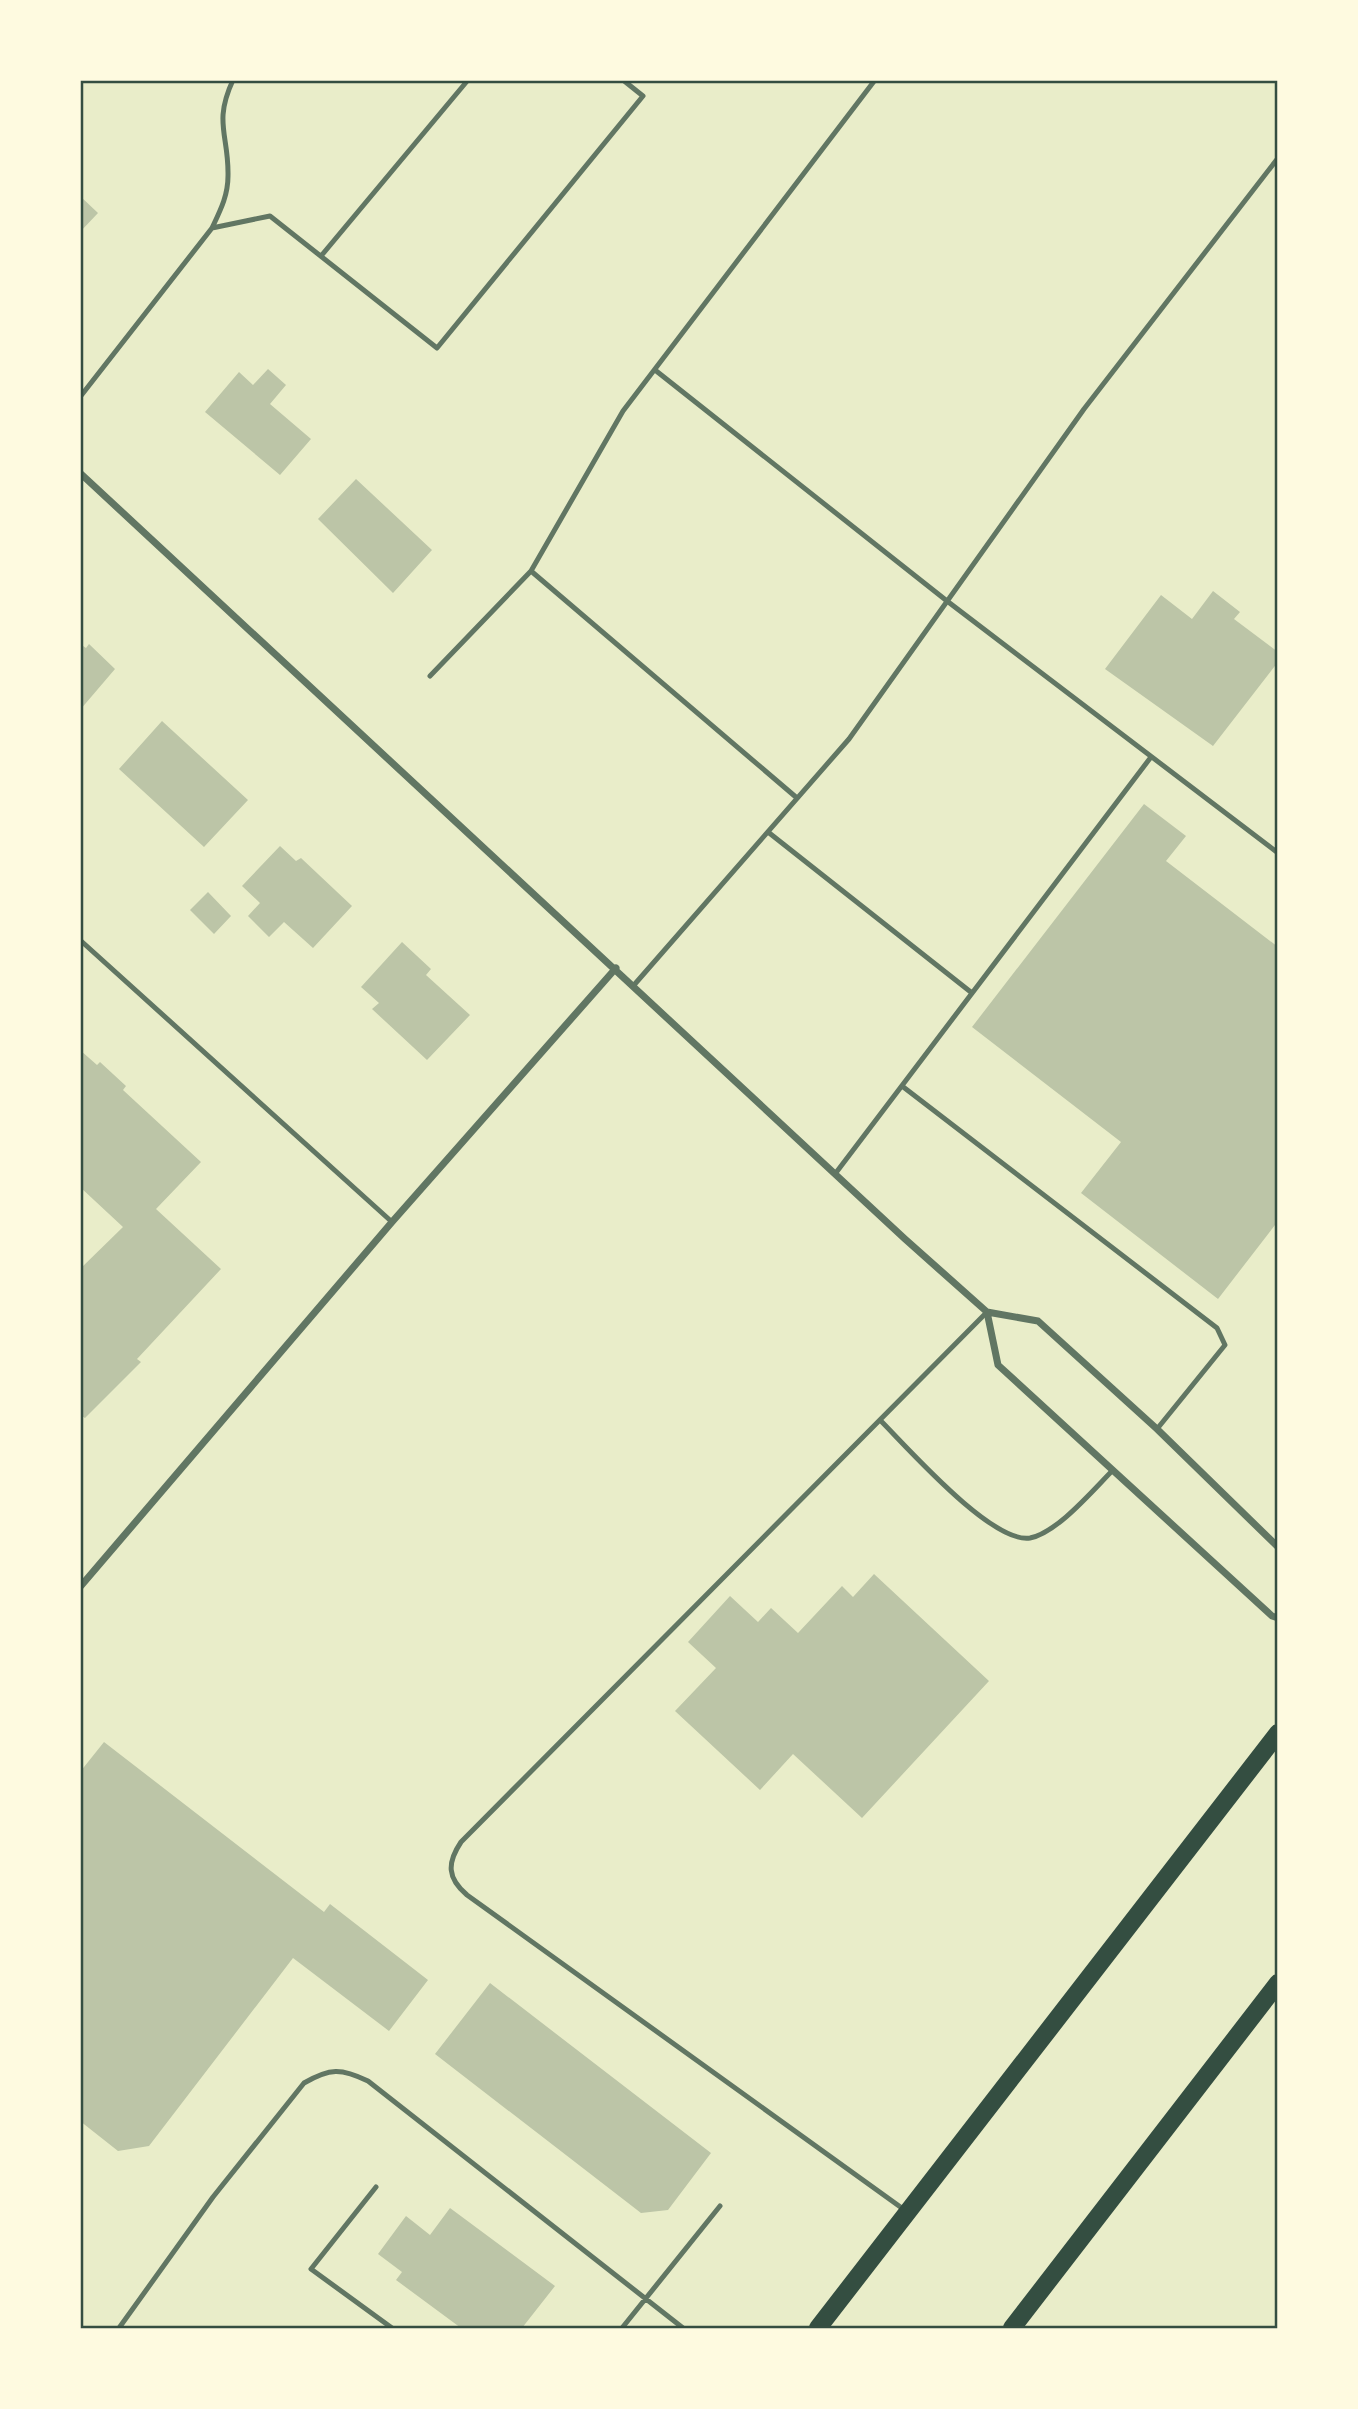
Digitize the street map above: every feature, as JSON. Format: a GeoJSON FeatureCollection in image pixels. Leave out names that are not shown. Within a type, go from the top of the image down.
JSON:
{"type":"FeatureCollection","features":[{"type":"Feature","properties":{"kind":"main road"},"geometry":{"type":"LineString","coordinates":[[818,2329],[906,2211],[1278,1732]]}},
{"type":"Feature","properties":{"kind":"main road"},"geometry":{"type":"LineString","coordinates":[[1012,2329],[1278,1983]]}},
{"type":"Feature","properties":{"kind":"street"},"geometry":{"type":"LineString","coordinates":[[80,473],[987,1312],[1038,1321],[1157,1429],[1278,1547]]}},
{"type":"Feature","properties":{"kind":"street"},"geometry":{"type":"LineString","coordinates":[[80,1587],[392,1222],[616,968]]}},
{"type":"Feature","properties":{"kind":"street"},"geometry":{"type":"LineString","coordinates":[[987,1312],[998,1365],[1272,1616],[1278,1618]]}},
{"type":"Feature","properties":{"kind":"lane"},"geometry":{"type":"LineString","coordinates":[[80,397],[212,228],[225,200],[229,175],[221,120],[223,102],[233,80]]}},
{"type":"Feature","properties":{"kind":"lane"},"geometry":{"type":"LineString","coordinates":[[321,257],[468,80]]}},
{"type":"Feature","properties":{"kind":"lane"},"geometry":{"type":"LineString","coordinates":[[212,228],[270,216],[437,348],[643,96],[623,80]]}},
{"type":"Feature","properties":{"kind":"lane"},"geometry":{"type":"LineString","coordinates":[[430,676],[531,571],[623,411],[875,80]]}},
{"type":"Feature","properties":{"kind":"lane"},"geometry":{"type":"LineString","coordinates":[[634,985],[849,739],[1084,409],[1278,158]]}},
{"type":"Feature","properties":{"kind":"lane"},"geometry":{"type":"LineString","coordinates":[[655,370],[947,601],[1278,853]]}},
{"type":"Feature","properties":{"kind":"lane"},"geometry":{"type":"LineString","coordinates":[[531,571],[797,798]]}},
{"type":"Feature","properties":{"kind":"lane"},"geometry":{"type":"LineString","coordinates":[[835,1174],[1151,757]]}},
{"type":"Feature","properties":{"kind":"lane"},"geometry":{"type":"LineString","coordinates":[[768,832],[972,993]]}},
{"type":"Feature","properties":{"kind":"lane"},"geometry":{"type":"LineString","coordinates":[[80,940],[392,1222]]}},
{"type":"Feature","properties":{"kind":"lane"},"geometry":{"type":"LineString","coordinates":[[902,1086],[1217,1328],[1225,1345],[1157,1429]]}},
{"type":"Feature","properties":{"kind":"lane"},"geometry":{"type":"LineString","coordinates":[[906,2211],[467,1895],[455,1884],[450,1870],[452,1856],[461,1842],[987,1312]]}},
{"type":"Feature","properties":{"kind":"lane"},"geometry":{"type":"LineString","coordinates":[[880,1420],[975,1513],[999,1531],[1016,1538],[1031,1538],[1052,1527],[1113,1470]]}},
{"type":"Feature","properties":{"kind":"lane"},"geometry":{"type":"LineString","coordinates":[[119,2329],[213,2197],[304,2083],[324,2072],[347,2071],[368,2081],[683,2329]]}},
{"type":"Feature","properties":{"kind":"lane"},"geometry":{"type":"LineString","coordinates":[[376,2186],[311,2269],[392,2329]]}},
{"type":"Feature","properties":{"kind":"lane"},"geometry":{"type":"LineString","coordinates":[[622,2329],[720,2206]]}},
{"type":"Feature","properties":{"kind":"building"},"geometry":{"type":"Polygon","coordinates":[[[80,196],[98,213],[80,232],[80,196]]]}},
{"type":"Feature","properties":{"kind":"building"},"geometry":{"type":"Polygon","coordinates":[[[268,369],[286,385],[270,404],[311,439],[280,475],[205,412],[239,372],[253,385],[268,369]]]}},
{"type":"Feature","properties":{"kind":"building"},"geometry":{"type":"Polygon","coordinates":[[[356,479],[432,550],[393,593],[318,519],[356,479]]]}},
{"type":"Feature","properties":{"kind":"building"},"geometry":{"type":"Polygon","coordinates":[[[1213,591],[1240,612],[1234,619],[1278,652],[1278,662],[1213,746],[1105,669],[1161,595],[1192,619],[1213,591]]]}},
{"type":"Feature","properties":{"kind":"building"},"geometry":{"type":"Polygon","coordinates":[[[80,644],[86,648],[89,644],[115,669],[80,710],[80,644]]]}},
{"type":"Feature","properties":{"kind":"building"},"geometry":{"type":"Polygon","coordinates":[[[162,721],[248,800],[204,847],[119,769],[162,721]]]}},
{"type":"Feature","properties":{"kind":"building"},"geometry":{"type":"Polygon","coordinates":[[[1144,804],[1186,836],[1166,861],[1278,947],[1278,1227],[1275,1225],[1218,1299],[1081,1193],[1121,1142],[972,1027],[1144,804]]]}},
{"type":"Feature","properties":{"kind":"building"},"geometry":{"type":"Polygon","coordinates":[[[280,846],[296,861],[301,858],[352,906],[313,948],[284,922],[269,937],[248,916],[260,903],[242,886],[280,846]]]}},
{"type":"Feature","properties":{"kind":"building"},"geometry":{"type":"Polygon","coordinates":[[[208,892],[231,916],[214,934],[190,910],[208,892]]]}},
{"type":"Feature","properties":{"kind":"building"},"geometry":{"type":"Polygon","coordinates":[[[402,942],[431,969],[426,975],[470,1015],[427,1060],[372,1009],[379,1003],[361,987],[402,942]]]}},
{"type":"Feature","properties":{"kind":"building"},"geometry":{"type":"Polygon","coordinates":[[[80,1050],[97,1065],[100,1062],[126,1086],[123,1090],[201,1162],[156,1209],[221,1269],[137,1359],[141,1362],[85,1418],[80,1415],[80,1269],[123,1227],[80,1187],[80,1050]]]}},
{"type":"Feature","properties":{"kind":"building"},"geometry":{"type":"Polygon","coordinates":[[[874,1574],[989,1681],[862,1818],[793,1754],[760,1790],[675,1711],[716,1668],[688,1642],[730,1596],[758,1622],[771,1608],[798,1633],[842,1586],[853,1597],[874,1574]]]}},
{"type":"Feature","properties":{"kind":"building"},"geometry":{"type":"Polygon","coordinates":[[[104,1742],[324,1912],[330,1904],[428,1980],[389,2031],[293,1958],[149,2146],[118,2151],[80,2121],[80,1772],[104,1742]]]}},
{"type":"Feature","properties":{"kind":"building"},"geometry":{"type":"Polygon","coordinates":[[[490,1983],[711,2153],[668,2210],[641,2213],[435,2054],[490,1983]]]}},
{"type":"Feature","properties":{"kind":"building"},"geometry":{"type":"Polygon","coordinates":[[[450,2208],[555,2286],[522,2328],[461,2328],[396,2280],[402,2272],[378,2254],[406,2216],[430,2235],[450,2208]]]}}]}
